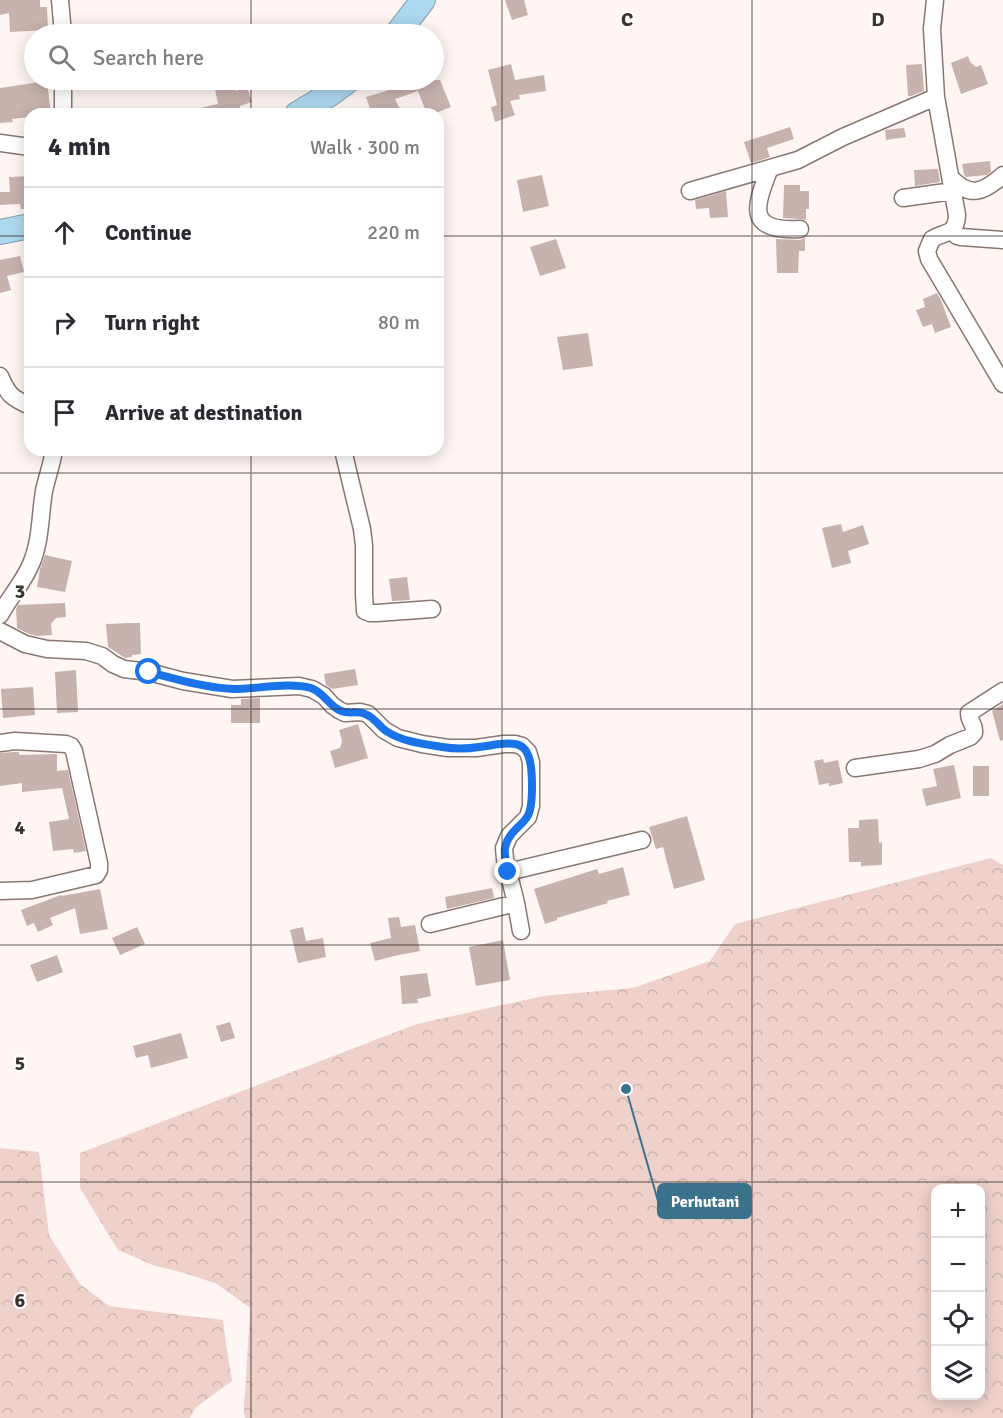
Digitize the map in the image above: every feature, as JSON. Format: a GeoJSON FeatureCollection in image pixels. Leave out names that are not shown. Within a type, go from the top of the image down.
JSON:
{"type":"FeatureCollection","features":[{"type":"Feature","properties":{"kind":"highway"},"geometry":{"type":"LineString","coordinates":[[405,24],[423,0]]}},
{"type":"Feature","properties":{"kind":"highway"},"geometry":{"type":"LineString","coordinates":[[308,108],[335,90]]}},
{"type":"Feature","properties":{"kind":"highway"},"geometry":{"type":"LineString","coordinates":[[0,232],[24,227]]}},
{"type":"Feature","properties":{"kind":"street"},"geometry":{"type":"LineString","coordinates":[[60,0],[62,24]]}},
{"type":"Feature","properties":{"kind":"street"},"geometry":{"type":"LineString","coordinates":[[935,0],[932,29],[936,97],[957,215],[952,231],[932,239],[927,251],[929,259],[1003,384]]}},
{"type":"Feature","properties":{"kind":"street"},"geometry":{"type":"LineString","coordinates":[[63,90],[63,108]]}},
{"type":"Feature","properties":{"kind":"street"},"geometry":{"type":"LineString","coordinates":[[690,191],[798,160],[843,137],[936,97]]}},
{"type":"Feature","properties":{"kind":"street"},"geometry":{"type":"LineString","coordinates":[[0,143],[24,146]]}},
{"type":"Feature","properties":{"kind":"street"},"geometry":{"type":"LineString","coordinates":[[770,168],[758,197],[759,215],[769,227],[785,230],[800,229]]}},
{"type":"Feature","properties":{"kind":"street"},"geometry":{"type":"LineString","coordinates":[[903,198],[951,184],[957,184],[966,190],[980,191],[991,186],[1003,175]]}},
{"type":"Feature","properties":{"kind":"street"},"geometry":{"type":"LineString","coordinates":[[952,231],[961,237],[1003,240]]}},
{"type":"Feature","properties":{"kind":"street"},"geometry":{"type":"LineString","coordinates":[[0,376],[5,388],[15,399],[24,403]]}},
{"type":"Feature","properties":{"kind":"street"},"geometry":{"type":"LineString","coordinates":[[0,615],[32,563],[53,456]]}},
{"type":"Feature","properties":{"kind":"street"},"geometry":{"type":"LineString","coordinates":[[344,456],[364,546],[365,611],[377,613],[432,609]]}},
{"type":"Feature","properties":{"kind":"street"},"geometry":{"type":"LineString","coordinates":[[0,631],[25,644],[47,649],[86,651],[102,656],[124,669],[149,672],[183,681],[232,689],[299,686],[312,689],[324,696],[339,710],[345,713],[368,714],[384,730],[398,738],[422,744],[448,748],[476,748],[504,744],[522,746],[528,752],[531,762],[531,806],[528,817],[509,836],[504,848],[521,931]]}},
{"type":"Feature","properties":{"kind":"street"},"geometry":{"type":"LineString","coordinates":[[855,768],[919,759],[965,739],[974,733],[975,727],[969,713],[1003,691]]}},
{"type":"Feature","properties":{"kind":"street"},"geometry":{"type":"LineString","coordinates":[[0,743],[24,741],[71,746],[74,750],[99,863],[96,875],[32,890],[0,891]]}},
{"type":"Feature","properties":{"kind":"street"},"geometry":{"type":"LineString","coordinates":[[508,872],[642,840]]}},
{"type":"Feature","properties":{"kind":"street"},"geometry":{"type":"LineString","coordinates":[[429,924],[516,903]]}},
{"type":"Feature","properties":{"kind":"green space"},"geometry":{"type":"Polygon","coordinates":[[[991,858],[1003,865],[1003,1418],[245,1418],[250,1308],[217,1284],[153,1265],[118,1250],[80,1188],[80,1153],[417,1024],[543,996],[633,988],[710,961],[735,924],[991,858]]]}},
{"type":"Feature","properties":{"kind":"green space"},"geometry":{"type":"Polygon","coordinates":[[[0,1148],[39,1152],[49,1235],[80,1284],[109,1306],[223,1320],[232,1381],[195,1408],[190,1418],[0,1418],[0,1148]]]}},
{"type":"Feature","properties":{"kind":"building"},"geometry":{"type":"Polygon","coordinates":[[[0,0],[40,0],[40,7],[47,7],[48,24],[24,24],[24,31],[10,32],[9,13],[0,15],[0,0]]]}},
{"type":"Feature","properties":{"kind":"building"},"geometry":{"type":"Polygon","coordinates":[[[505,0],[524,0],[528,15],[512,20],[505,0]]]}},
{"type":"Feature","properties":{"kind":"building"},"geometry":{"type":"Polygon","coordinates":[[[968,56],[970,62],[976,67],[981,65],[988,84],[961,94],[951,63],[968,56]]]}},
{"type":"Feature","properties":{"kind":"building"},"geometry":{"type":"Polygon","coordinates":[[[511,64],[515,80],[544,75],[546,91],[519,95],[520,99],[510,101],[515,115],[495,122],[491,107],[497,105],[488,70],[511,64]]]}},
{"type":"Feature","properties":{"kind":"building"},"geometry":{"type":"Polygon","coordinates":[[[922,64],[924,91],[908,96],[906,65],[922,64]]]}},
{"type":"Feature","properties":{"kind":"building"},"geometry":{"type":"Polygon","coordinates":[[[24,84],[24,90],[48,90],[50,108],[24,108],[24,118],[12,119],[13,122],[0,123],[0,88],[24,84]]]}},
{"type":"Feature","properties":{"kind":"building"},"geometry":{"type":"Polygon","coordinates":[[[215,90],[248,90],[252,102],[240,106],[240,108],[200,108],[218,104],[215,90]]]}},
{"type":"Feature","properties":{"kind":"building"},"geometry":{"type":"Polygon","coordinates":[[[444,90],[451,107],[444,110],[425,108],[418,91],[395,99],[400,108],[370,108],[366,97],[386,91],[444,90]]]}},
{"type":"Feature","properties":{"kind":"building"},"geometry":{"type":"Polygon","coordinates":[[[790,127],[794,139],[767,148],[770,157],[751,163],[744,142],[790,127]]]}},
{"type":"Feature","properties":{"kind":"building"},"geometry":{"type":"Polygon","coordinates":[[[904,128],[906,137],[886,140],[885,130],[904,128]]]}},
{"type":"Feature","properties":{"kind":"building"},"geometry":{"type":"Polygon","coordinates":[[[990,161],[991,172],[987,175],[966,177],[964,175],[962,164],[990,161]]]}},
{"type":"Feature","properties":{"kind":"building"},"geometry":{"type":"Polygon","coordinates":[[[938,169],[940,182],[915,186],[914,170],[938,169]]]}},
{"type":"Feature","properties":{"kind":"building"},"geometry":{"type":"Polygon","coordinates":[[[542,175],[549,206],[523,212],[517,180],[542,175]]]}},
{"type":"Feature","properties":{"kind":"building"},"geometry":{"type":"Polygon","coordinates":[[[24,176],[24,209],[21,209],[20,204],[0,205],[0,192],[10,192],[9,177],[24,176]]]}},
{"type":"Feature","properties":{"kind":"building"},"geometry":{"type":"Polygon","coordinates":[[[784,185],[800,185],[800,191],[809,191],[809,209],[806,209],[806,220],[783,218],[784,185]]]}},
{"type":"Feature","properties":{"kind":"building"},"geometry":{"type":"Polygon","coordinates":[[[726,191],[728,217],[710,218],[709,208],[696,209],[695,200],[726,191]]]}},
{"type":"Feature","properties":{"kind":"building"},"geometry":{"type":"Polygon","coordinates":[[[805,238],[805,251],[799,251],[798,273],[777,273],[776,239],[800,240],[805,238]]]}},
{"type":"Feature","properties":{"kind":"building"},"geometry":{"type":"Polygon","coordinates":[[[556,239],[566,268],[540,276],[530,247],[556,239]]]}},
{"type":"Feature","properties":{"kind":"building"},"geometry":{"type":"Polygon","coordinates":[[[20,256],[24,272],[7,276],[11,290],[0,293],[0,260],[20,256]]]}},
{"type":"Feature","properties":{"kind":"building"},"geometry":{"type":"Polygon","coordinates":[[[937,293],[951,327],[935,333],[932,324],[923,327],[916,310],[925,307],[923,299],[937,293]]]}},
{"type":"Feature","properties":{"kind":"building"},"geometry":{"type":"Polygon","coordinates":[[[588,333],[593,366],[563,370],[557,337],[588,333]]]}},
{"type":"Feature","properties":{"kind":"building"},"geometry":{"type":"Polygon","coordinates":[[[841,524],[843,532],[863,525],[869,544],[848,551],[851,563],[832,568],[822,528],[841,524]]]}},
{"type":"Feature","properties":{"kind":"building"},"geometry":{"type":"Polygon","coordinates":[[[45,555],[72,561],[65,592],[37,587],[45,555]]]}},
{"type":"Feature","properties":{"kind":"building"},"geometry":{"type":"Polygon","coordinates":[[[407,577],[410,600],[392,601],[389,579],[407,577]]]}},
{"type":"Feature","properties":{"kind":"building"},"geometry":{"type":"Polygon","coordinates":[[[65,603],[66,617],[56,618],[51,624],[52,635],[37,636],[17,628],[16,609],[18,605],[65,603]]]}},
{"type":"Feature","properties":{"kind":"building"},"geometry":{"type":"Polygon","coordinates":[[[140,623],[141,654],[125,658],[108,647],[106,624],[140,623]]]}},
{"type":"Feature","properties":{"kind":"building"},"geometry":{"type":"Polygon","coordinates":[[[355,669],[358,685],[332,689],[326,685],[324,674],[355,669]]]}},
{"type":"Feature","properties":{"kind":"building"},"geometry":{"type":"Polygon","coordinates":[[[76,670],[78,712],[57,713],[55,672],[76,670]]]}},
{"type":"Feature","properties":{"kind":"building"},"geometry":{"type":"Polygon","coordinates":[[[33,687],[35,715],[3,718],[1,689],[33,687]]]}},
{"type":"Feature","properties":{"kind":"building"},"geometry":{"type":"Polygon","coordinates":[[[260,698],[260,723],[231,723],[231,705],[241,705],[241,699],[260,698]]]}},
{"type":"Feature","properties":{"kind":"building"},"geometry":{"type":"Polygon","coordinates":[[[1003,704],[1003,740],[1000,741],[992,711],[1003,704]]]}},
{"type":"Feature","properties":{"kind":"building"},"geometry":{"type":"Polygon","coordinates":[[[358,724],[368,758],[335,768],[330,751],[340,748],[342,741],[339,730],[358,724]]]}},
{"type":"Feature","properties":{"kind":"building"},"geometry":{"type":"Polygon","coordinates":[[[19,752],[19,755],[57,754],[57,771],[68,770],[86,851],[74,853],[73,849],[53,851],[49,822],[69,819],[62,788],[22,792],[22,783],[0,786],[0,753],[19,752]]]}},
{"type":"Feature","properties":{"kind":"building"},"geometry":{"type":"Polygon","coordinates":[[[823,759],[824,763],[838,760],[843,783],[829,786],[829,783],[819,785],[814,761],[823,759]]]}},
{"type":"Feature","properties":{"kind":"building"},"geometry":{"type":"Polygon","coordinates":[[[954,765],[961,798],[926,806],[922,789],[937,786],[933,769],[954,765]]]}},
{"type":"Feature","properties":{"kind":"building"},"geometry":{"type":"Polygon","coordinates":[[[973,766],[989,766],[989,796],[973,796],[973,766]]]}},
{"type":"Feature","properties":{"kind":"building"},"geometry":{"type":"Polygon","coordinates":[[[687,816],[705,880],[674,889],[663,847],[656,849],[649,827],[687,816]]]}},
{"type":"Feature","properties":{"kind":"building"},"geometry":{"type":"Polygon","coordinates":[[[878,819],[879,843],[882,842],[882,865],[861,866],[861,862],[849,862],[848,828],[859,828],[859,820],[878,819]]]}},
{"type":"Feature","properties":{"kind":"building"},"geometry":{"type":"Polygon","coordinates":[[[623,867],[630,895],[557,918],[545,924],[534,889],[597,869],[599,874],[623,867]]]}},
{"type":"Feature","properties":{"kind":"building"},"geometry":{"type":"Polygon","coordinates":[[[492,888],[494,898],[447,909],[445,897],[492,888]]]}},
{"type":"Feature","properties":{"kind":"building"},"geometry":{"type":"Polygon","coordinates":[[[100,889],[108,929],[80,934],[75,908],[50,918],[53,925],[38,932],[34,923],[27,926],[21,910],[61,895],[100,889]]]}},
{"type":"Feature","properties":{"kind":"building"},"geometry":{"type":"Polygon","coordinates":[[[399,917],[401,927],[415,925],[420,951],[375,961],[370,943],[391,938],[388,918],[399,917]]]}},
{"type":"Feature","properties":{"kind":"building"},"geometry":{"type":"Polygon","coordinates":[[[137,927],[145,944],[120,955],[112,938],[137,927]]]}},
{"type":"Feature","properties":{"kind":"building"},"geometry":{"type":"Polygon","coordinates":[[[303,927],[306,941],[323,938],[326,957],[298,963],[290,930],[303,927]]]}},
{"type":"Feature","properties":{"kind":"building"},"geometry":{"type":"Polygon","coordinates":[[[503,940],[510,980],[476,986],[469,947],[503,940]]]}},
{"type":"Feature","properties":{"kind":"building"},"geometry":{"type":"Polygon","coordinates":[[[57,955],[63,972],[37,982],[30,965],[57,955]]]}},
{"type":"Feature","properties":{"kind":"building"},"geometry":{"type":"Polygon","coordinates":[[[427,973],[431,996],[417,999],[418,1003],[402,1004],[400,976],[427,973]]]}},
{"type":"Feature","properties":{"kind":"building"},"geometry":{"type":"Polygon","coordinates":[[[230,1022],[235,1038],[221,1042],[216,1026],[230,1022]]]}},
{"type":"Feature","properties":{"kind":"building"},"geometry":{"type":"Polygon","coordinates":[[[181,1033],[188,1058],[151,1068],[148,1055],[136,1058],[133,1046],[181,1033]]]}},
{"type":"Feature","properties":{"kind":"place","name":"Perhutani"},"geometry":{"type":"Point","coordinates":[626,1089]}},
{"type":"Feature","properties":{"kind":"route"},"geometry":{"type":"LineString","coordinates":[[149,672],[183,681],[232,689],[299,686],[312,689],[324,696],[339,710],[345,713],[368,714],[384,730],[398,738],[422,744],[448,748],[476,748],[504,744],[522,746],[528,752],[531,762],[531,806],[528,817],[509,836],[504,848],[508,872]]}}]}
